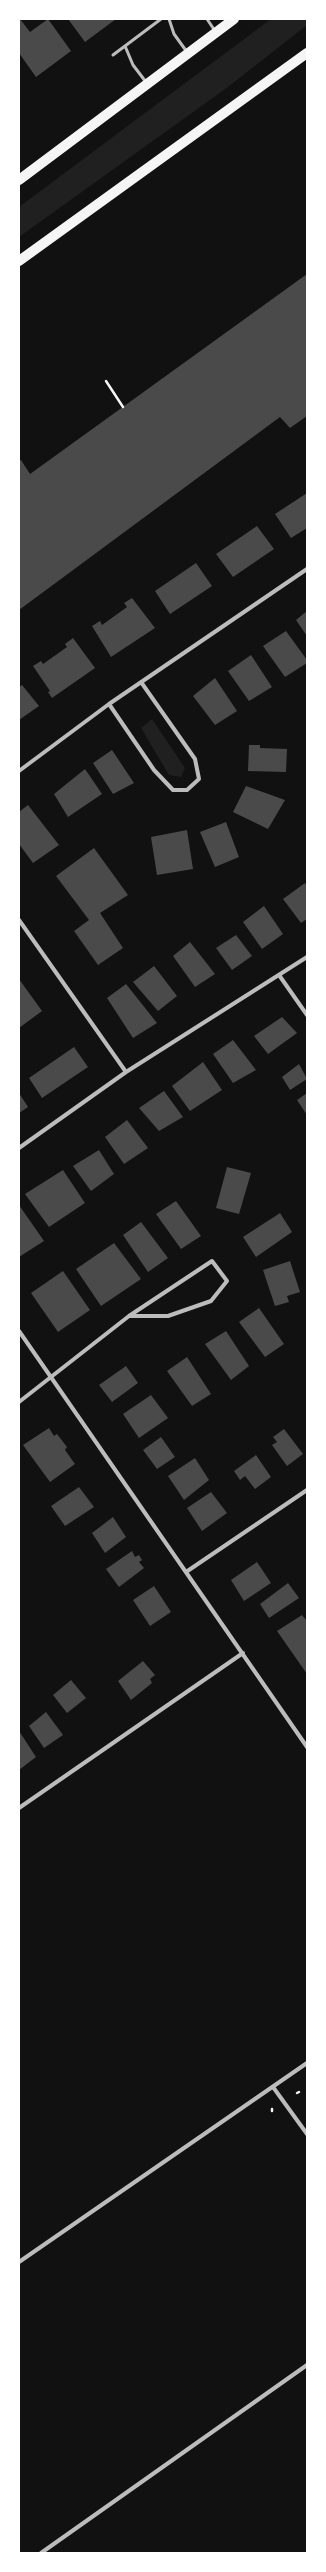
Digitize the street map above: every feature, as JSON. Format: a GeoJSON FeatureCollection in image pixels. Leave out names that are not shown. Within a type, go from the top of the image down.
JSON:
{"type":"FeatureCollection","features":[{"type":"Feature","properties":{"kind":"main road"},"geometry":{"type":"LineString","coordinates":[[19,180],[234,19]]}},
{"type":"Feature","properties":{"kind":"main road"},"geometry":{"type":"LineString","coordinates":[[19,261],[307,53]]}},
{"type":"Feature","properties":{"kind":"street"},"geometry":{"type":"LineString","coordinates":[[19,771],[109,704],[307,569]]}},
{"type":"Feature","properties":{"kind":"street"},"geometry":{"type":"LineString","coordinates":[[109,704],[154,770],[172,790],[187,790],[199,779],[195,759],[141,682]]}},
{"type":"Feature","properties":{"kind":"street"},"geometry":{"type":"LineString","coordinates":[[19,920],[126,1072]]}},
{"type":"Feature","properties":{"kind":"street"},"geometry":{"type":"LineString","coordinates":[[19,1148],[126,1072],[307,957]]}},
{"type":"Feature","properties":{"kind":"street"},"geometry":{"type":"LineString","coordinates":[[279,975],[307,1016]]}},
{"type":"Feature","properties":{"kind":"street"},"geometry":{"type":"LineString","coordinates":[[19,1402],[129,1316],[212,1261],[226,1281],[211,1301],[168,1316],[129,1316]]}},
{"type":"Feature","properties":{"kind":"street"},"geometry":{"type":"LineString","coordinates":[[19,1331],[307,1747]]}},
{"type":"Feature","properties":{"kind":"street"},"geometry":{"type":"LineString","coordinates":[[186,1572],[307,1490]]}},
{"type":"Feature","properties":{"kind":"street"},"geometry":{"type":"LineString","coordinates":[[19,1808],[242,1653]]}},
{"type":"Feature","properties":{"kind":"street"},"geometry":{"type":"LineString","coordinates":[[19,2262],[307,2063]]}},
{"type":"Feature","properties":{"kind":"street"},"geometry":{"type":"LineString","coordinates":[[273,2087],[307,2134]]}},
{"type":"Feature","properties":{"kind":"street"},"geometry":{"type":"LineString","coordinates":[[41,2553],[307,2365]]}},
{"type":"Feature","properties":{"kind":"lane"},"geometry":{"type":"LineString","coordinates":[[113,55],[161,19]]}},
{"type":"Feature","properties":{"kind":"lane"},"geometry":{"type":"LineString","coordinates":[[169,19],[174,34],[188,53]]}},
{"type":"Feature","properties":{"kind":"lane"},"geometry":{"type":"LineString","coordinates":[[207,19],[216,32]]}},
{"type":"Feature","properties":{"kind":"lane"},"geometry":{"type":"LineString","coordinates":[[125,46],[133,65],[148,84]]}},
{"type":"Feature","properties":{"kind":"path"},"geometry":{"type":"LineString","coordinates":[[106,381],[122,407]]}},
{"type":"Feature","properties":{"kind":"shaded area"},"geometry":{"type":"Polygon","coordinates":[[[271,19],[307,19],[307,25],[228,87],[19,237],[19,207],[271,19]]]}},
{"type":"Feature","properties":{"kind":"shaded area"},"geometry":{"type":"Polygon","coordinates":[[[152,719],[185,768],[181,777],[169,775],[141,728],[152,719]]]}},
{"type":"Feature","properties":{"kind":"building"},"geometry":{"type":"Polygon","coordinates":[[[20,19],[30,32],[48,19],[71,51],[36,77],[19,53],[20,19]]]}},
{"type":"Feature","properties":{"kind":"building"},"geometry":{"type":"Polygon","coordinates":[[[68,19],[116,19],[85,42],[68,19]]]}},
{"type":"Feature","properties":{"kind":"building"},"geometry":{"type":"Polygon","coordinates":[[[307,274],[307,416],[290,428],[280,417],[19,610],[19,461],[21,460],[30,474],[307,274]]]}},
{"type":"Feature","properties":{"kind":"building"},"geometry":{"type":"Polygon","coordinates":[[[307,493],[307,528],[291,538],[275,514],[307,493]]]}},
{"type":"Feature","properties":{"kind":"building"},"geometry":{"type":"Polygon","coordinates":[[[257,526],[274,549],[233,577],[216,554],[257,526]]]}},
{"type":"Feature","properties":{"kind":"building"},"geometry":{"type":"Polygon","coordinates":[[[196,563],[212,586],[170,614],[155,591],[196,563]]]}},
{"type":"Feature","properties":{"kind":"building"},"geometry":{"type":"Polygon","coordinates":[[[132,598],[155,628],[111,657],[92,626],[100,621],[102,625],[127,607],[124,603],[132,598]]]}},
{"type":"Feature","properties":{"kind":"building"},"geometry":{"type":"Polygon","coordinates":[[[307,611],[307,636],[296,620],[307,611]]]}},
{"type":"Feature","properties":{"kind":"building"},"geometry":{"type":"Polygon","coordinates":[[[286,631],[307,660],[307,663],[285,677],[263,646],[286,631]]]}},
{"type":"Feature","properties":{"kind":"building"},"geometry":{"type":"Polygon","coordinates":[[[73,638],[95,668],[52,698],[48,692],[50,691],[33,666],[41,661],[43,664],[67,647],[65,644],[73,638]]]}},
{"type":"Feature","properties":{"kind":"building"},"geometry":{"type":"Polygon","coordinates":[[[251,655],[272,687],[249,701],[228,671],[251,655]]]}},
{"type":"Feature","properties":{"kind":"building"},"geometry":{"type":"Polygon","coordinates":[[[215,678],[237,711],[215,725],[193,696],[215,678]]]}},
{"type":"Feature","properties":{"kind":"building"},"geometry":{"type":"Polygon","coordinates":[[[22,685],[39,706],[19,720],[19,687],[22,685]]]}},
{"type":"Feature","properties":{"kind":"building"},"geometry":{"type":"Polygon","coordinates":[[[249,745],[260,745],[260,748],[287,749],[286,772],[248,771],[249,745]]]}},
{"type":"Feature","properties":{"kind":"building"},"geometry":{"type":"Polygon","coordinates":[[[112,750],[134,783],[113,794],[93,763],[112,750]]]}},
{"type":"Feature","properties":{"kind":"building"},"geometry":{"type":"Polygon","coordinates":[[[85,769],[102,794],[68,817],[54,794],[85,769]]]}},
{"type":"Feature","properties":{"kind":"building"},"geometry":{"type":"Polygon","coordinates":[[[246,786],[285,800],[268,829],[233,812],[246,786]]]}},
{"type":"Feature","properties":{"kind":"building"},"geometry":{"type":"Polygon","coordinates":[[[28,805],[59,845],[33,863],[19,844],[19,812],[28,805]]]}},
{"type":"Feature","properties":{"kind":"building"},"geometry":{"type":"Polygon","coordinates":[[[226,822],[239,857],[215,867],[200,832],[226,822]]]}},
{"type":"Feature","properties":{"kind":"building"},"geometry":{"type":"Polygon","coordinates":[[[187,830],[193,869],[157,875],[151,837],[187,830]]]}},
{"type":"Feature","properties":{"kind":"building"},"geometry":{"type":"Polygon","coordinates":[[[94,848],[128,895],[100,913],[123,948],[98,965],[74,931],[89,920],[56,876],[94,848]]]}},
{"type":"Feature","properties":{"kind":"building"},"geometry":{"type":"Polygon","coordinates":[[[305,883],[307,887],[307,919],[301,923],[283,899],[305,883]]]}},
{"type":"Feature","properties":{"kind":"building"},"geometry":{"type":"Polygon","coordinates":[[[264,906],[283,934],[262,949],[243,922],[264,906]]]}},
{"type":"Feature","properties":{"kind":"building"},"geometry":{"type":"Polygon","coordinates":[[[236,935],[252,956],[232,970],[216,948],[236,935]]]}},
{"type":"Feature","properties":{"kind":"building"},"geometry":{"type":"Polygon","coordinates":[[[190,942],[215,974],[195,987],[173,956],[190,942]]]}},
{"type":"Feature","properties":{"kind":"building"},"geometry":{"type":"Polygon","coordinates":[[[154,966],[177,996],[158,1011],[133,982],[154,966]]]}},
{"type":"Feature","properties":{"kind":"building"},"geometry":{"type":"Polygon","coordinates":[[[19,979],[42,1011],[19,1028],[19,979]]]}},
{"type":"Feature","properties":{"kind":"building"},"geometry":{"type":"Polygon","coordinates":[[[126,984],[157,1023],[133,1038],[107,998],[126,984]]]}},
{"type":"Feature","properties":{"kind":"building"},"geometry":{"type":"Polygon","coordinates":[[[282,1017],[297,1033],[268,1054],[254,1036],[282,1017]]]}},
{"type":"Feature","properties":{"kind":"building"},"geometry":{"type":"Polygon","coordinates":[[[233,1040],[256,1070],[233,1083],[213,1054],[233,1040]]]}},
{"type":"Feature","properties":{"kind":"building"},"geometry":{"type":"Polygon","coordinates":[[[74,1047],[88,1067],[42,1098],[29,1078],[74,1047]]]}},
{"type":"Feature","properties":{"kind":"building"},"geometry":{"type":"Polygon","coordinates":[[[203,1062],[222,1090],[190,1111],[172,1086],[203,1062]]]}},
{"type":"Feature","properties":{"kind":"building"},"geometry":{"type":"Polygon","coordinates":[[[299,1064],[307,1079],[290,1090],[282,1077],[299,1064]]]}},
{"type":"Feature","properties":{"kind":"building"},"geometry":{"type":"Polygon","coordinates":[[[164,1091],[183,1117],[159,1131],[139,1108],[164,1091]]]}},
{"type":"Feature","properties":{"kind":"building"},"geometry":{"type":"Polygon","coordinates":[[[19,1093],[28,1107],[19,1113],[19,1093]]]}},
{"type":"Feature","properties":{"kind":"building"},"geometry":{"type":"Polygon","coordinates":[[[307,1093],[307,1115],[297,1100],[307,1093]]]}},
{"type":"Feature","properties":{"kind":"building"},"geometry":{"type":"Polygon","coordinates":[[[127,1120],[148,1148],[124,1164],[105,1137],[127,1120]]]}},
{"type":"Feature","properties":{"kind":"building"},"geometry":{"type":"Polygon","coordinates":[[[99,1150],[114,1174],[91,1191],[73,1166],[99,1150]]]}},
{"type":"Feature","properties":{"kind":"building"},"geometry":{"type":"Polygon","coordinates":[[[227,1167],[251,1173],[239,1214],[216,1208],[227,1167]]]}},
{"type":"Feature","properties":{"kind":"building"},"geometry":{"type":"Polygon","coordinates":[[[63,1170],[85,1203],[49,1227],[25,1194],[63,1170]]]}},
{"type":"Feature","properties":{"kind":"building"},"geometry":{"type":"Polygon","coordinates":[[[176,1201],[201,1236],[181,1249],[156,1214],[176,1201]]]}},
{"type":"Feature","properties":{"kind":"building"},"geometry":{"type":"Polygon","coordinates":[[[19,1205],[44,1241],[19,1257],[19,1205]]]}},
{"type":"Feature","properties":{"kind":"building"},"geometry":{"type":"Polygon","coordinates":[[[280,1213],[292,1232],[256,1257],[243,1237],[280,1213]]]}},
{"type":"Feature","properties":{"kind":"building"},"geometry":{"type":"Polygon","coordinates":[[[141,1222],[168,1258],[148,1272],[123,1235],[141,1222]]]}},
{"type":"Feature","properties":{"kind":"building"},"geometry":{"type":"Polygon","coordinates":[[[114,1243],[141,1279],[101,1306],[76,1269],[114,1243]]]}},
{"type":"Feature","properties":{"kind":"building"},"geometry":{"type":"Polygon","coordinates":[[[290,1261],[300,1292],[287,1296],[289,1302],[275,1306],[263,1270],[290,1261]]]}},
{"type":"Feature","properties":{"kind":"building"},"geometry":{"type":"Polygon","coordinates":[[[63,1271],[90,1310],[58,1332],[31,1293],[63,1271]]]}},
{"type":"Feature","properties":{"kind":"building"},"geometry":{"type":"Polygon","coordinates":[[[259,1308],[284,1344],[265,1357],[239,1322],[259,1308]]]}},
{"type":"Feature","properties":{"kind":"building"},"geometry":{"type":"Polygon","coordinates":[[[226,1331],[249,1366],[231,1380],[205,1344],[226,1331]]]}},
{"type":"Feature","properties":{"kind":"building"},"geometry":{"type":"Polygon","coordinates":[[[187,1357],[211,1394],[192,1406],[167,1371],[187,1357]]]}},
{"type":"Feature","properties":{"kind":"building"},"geometry":{"type":"Polygon","coordinates":[[[126,1366],[138,1383],[112,1402],[99,1385],[126,1366]]]}},
{"type":"Feature","properties":{"kind":"building"},"geometry":{"type":"Polygon","coordinates":[[[151,1395],[168,1418],[139,1438],[123,1414],[151,1395]]]}},
{"type":"Feature","properties":{"kind":"building"},"geometry":{"type":"Polygon","coordinates":[[[49,1428],[54,1436],[57,1434],[67,1447],[65,1450],[75,1464],[50,1482],[23,1445],[49,1428]]]}},
{"type":"Feature","properties":{"kind":"building"},"geometry":{"type":"Polygon","coordinates":[[[284,1429],[303,1454],[287,1466],[272,1445],[277,1442],[273,1437],[284,1429]]]}},
{"type":"Feature","properties":{"kind":"building"},"geometry":{"type":"Polygon","coordinates":[[[161,1437],[175,1457],[157,1469],[143,1450],[161,1437]]]}},
{"type":"Feature","properties":{"kind":"building"},"geometry":{"type":"Polygon","coordinates":[[[256,1455],[271,1477],[255,1489],[245,1476],[240,1480],[234,1471],[256,1455]]]}},
{"type":"Feature","properties":{"kind":"building"},"geometry":{"type":"Polygon","coordinates":[[[195,1458],[209,1480],[184,1500],[168,1476],[195,1458]]]}},
{"type":"Feature","properties":{"kind":"building"},"geometry":{"type":"Polygon","coordinates":[[[79,1487],[94,1507],[65,1526],[51,1506],[79,1487]]]}},
{"type":"Feature","properties":{"kind":"building"},"geometry":{"type":"Polygon","coordinates":[[[211,1492],[227,1513],[202,1531],[187,1508],[211,1492]]]}},
{"type":"Feature","properties":{"kind":"building"},"geometry":{"type":"Polygon","coordinates":[[[113,1517],[126,1537],[105,1553],[92,1533],[113,1517]]]}},
{"type":"Feature","properties":{"kind":"building"},"geometry":{"type":"Polygon","coordinates":[[[132,1551],[135,1557],[139,1555],[142,1560],[139,1562],[144,1568],[119,1587],[106,1569],[132,1551]]]}},
{"type":"Feature","properties":{"kind":"building"},"geometry":{"type":"Polygon","coordinates":[[[257,1562],[271,1583],[244,1601],[231,1580],[257,1562]]]}},
{"type":"Feature","properties":{"kind":"building"},"geometry":{"type":"Polygon","coordinates":[[[288,1583],[299,1598],[269,1618],[260,1604],[288,1583]]]}},
{"type":"Feature","properties":{"kind":"building"},"geometry":{"type":"Polygon","coordinates":[[[154,1586],[171,1612],[150,1626],[133,1600],[154,1586]]]}},
{"type":"Feature","properties":{"kind":"building"},"geometry":{"type":"Polygon","coordinates":[[[302,1615],[307,1621],[307,1674],[277,1631],[302,1615]]]}},
{"type":"Feature","properties":{"kind":"building"},"geometry":{"type":"Polygon","coordinates":[[[143,1661],[155,1675],[150,1679],[152,1683],[131,1700],[118,1681],[143,1661]]]}},
{"type":"Feature","properties":{"kind":"building"},"geometry":{"type":"Polygon","coordinates":[[[71,1680],[86,1698],[67,1713],[53,1695],[71,1680]]]}},
{"type":"Feature","properties":{"kind":"building"},"geometry":{"type":"Polygon","coordinates":[[[46,1712],[63,1735],[44,1748],[29,1726],[46,1712]]]}},
{"type":"Feature","properties":{"kind":"building"},"geometry":{"type":"Polygon","coordinates":[[[19,1731],[36,1757],[19,1770],[19,1731]]]}}]}
